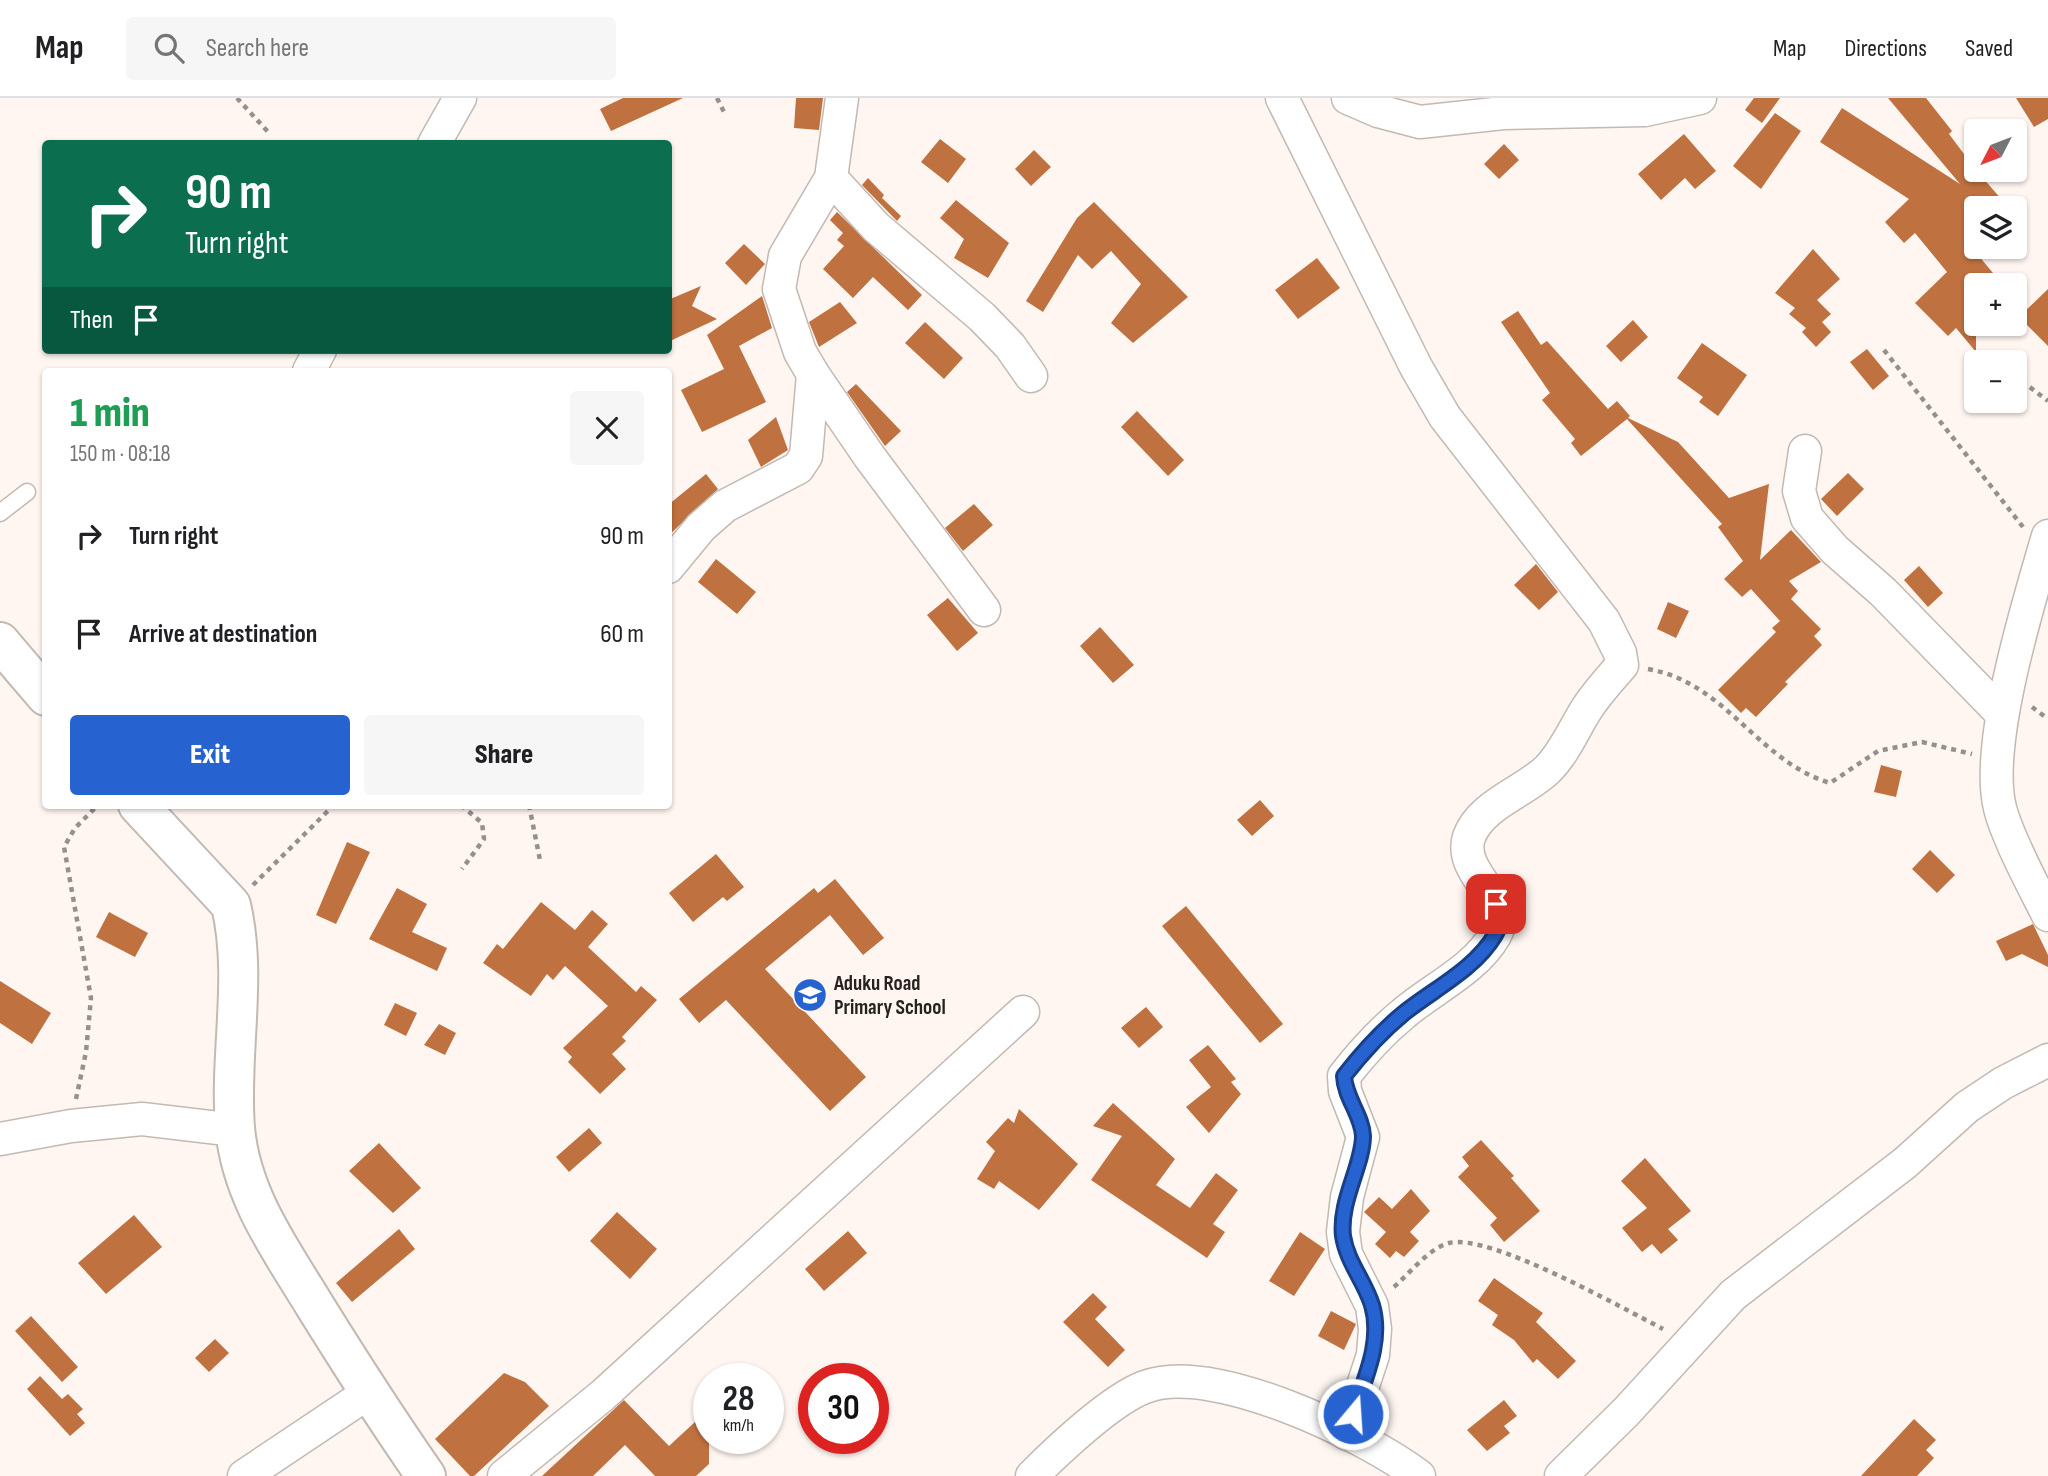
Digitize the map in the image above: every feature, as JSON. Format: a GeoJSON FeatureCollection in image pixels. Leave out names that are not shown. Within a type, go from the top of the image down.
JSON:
{"type":"FeatureCollection","features":[{"type":"Feature","properties":{"kind":"street"},"geometry":{"type":"LineString","coordinates":[[436,140],[460,98]]}},
{"type":"Feature","properties":{"kind":"street"},"geometry":{"type":"LineString","coordinates":[[842,98],[831,178],[785,256],[779,289],[800,352],[813,374],[869,456],[984,610]]}},
{"type":"Feature","properties":{"kind":"street"},"geometry":{"type":"LineString","coordinates":[[1282,98],[1416,367],[1445,417],[1604,621],[1620,653],[1622,665],[1587,707],[1550,767],[1522,791],[1493,808],[1477,822],[1468,839],[1468,855],[1476,876],[1496,904],[1500,921],[1496,934],[1472,962],[1403,1014],[1362,1052],[1344,1076],[1345,1091],[1363,1137],[1346,1197],[1343,1232],[1346,1254],[1372,1306],[1373,1355],[1347,1434]]}},
{"type":"Feature","properties":{"kind":"street"},"geometry":{"type":"LineString","coordinates":[[1348,98],[1378,111],[1420,122],[1503,113],[1644,110],[1700,98]]}},
{"type":"Feature","properties":{"kind":"street"},"geometry":{"type":"LineString","coordinates":[[831,178],[876,228],[982,317],[1010,346],[1031,376]]}},
{"type":"Feature","properties":{"kind":"street"},"geometry":{"type":"LineString","coordinates":[[672,562],[701,527],[725,506],[798,468],[806,456],[813,374]]}},
{"type":"Feature","properties":{"kind":"street"},"geometry":{"type":"LineString","coordinates":[[1805,451],[1799,491],[1807,518],[1835,550],[1883,592],[2002,714]]}},
{"type":"Feature","properties":{"kind":"street"},"geometry":{"type":"LineString","coordinates":[[2045,547],[2002,714],[1997,768],[2000,807],[2048,915]]}},
{"type":"Feature","properties":{"kind":"street"},"geometry":{"type":"LineString","coordinates":[[0,642],[42,691]]}},
{"type":"Feature","properties":{"kind":"street"},"geometry":{"type":"LineString","coordinates":[[142,809],[231,905],[236,926],[239,970],[233,1070],[236,1130],[243,1176],[265,1224],[368,1393],[426,1476]]}},
{"type":"Feature","properties":{"kind":"street"},"geometry":{"type":"LineString","coordinates":[[504,1476],[603,1395],[1023,1012]]}},
{"type":"Feature","properties":{"kind":"street"},"geometry":{"type":"LineString","coordinates":[[1561,1476],[1626,1412],[1732,1295],[1897,1169],[1967,1107],[2003,1083],[2048,1060]]}},
{"type":"Feature","properties":{"kind":"street"},"geometry":{"type":"LineString","coordinates":[[0,1139],[71,1126],[142,1119],[236,1130]]}},
{"type":"Feature","properties":{"kind":"street"},"geometry":{"type":"LineString","coordinates":[[1032,1476],[1120,1402],[1143,1387],[1161,1382],[1233,1388],[1347,1434],[1385,1452],[1419,1476]]}},
{"type":"Feature","properties":{"kind":"street"},"geometry":{"type":"LineString","coordinates":[[244,1476],[368,1393]]}},
{"type":"Feature","properties":{"kind":"lane"},"geometry":{"type":"LineString","coordinates":[[0,513],[27,492]]}},
{"type":"Feature","properties":{"kind":"path"},"geometry":{"type":"LineString","coordinates":[[237,98],[269,133]]}},
{"type":"Feature","properties":{"kind":"path"},"geometry":{"type":"LineString","coordinates":[[717,98],[725,114]]}},
{"type":"Feature","properties":{"kind":"path"},"geometry":{"type":"LineString","coordinates":[[1884,351],[2045,547]]}},
{"type":"Feature","properties":{"kind":"path"},"geometry":{"type":"LineString","coordinates":[[2027,384],[2048,401]]}},
{"type":"Feature","properties":{"kind":"path"},"geometry":{"type":"LineString","coordinates":[[1622,665],[1671,673],[1700,688],[1776,755],[1808,776],[1830,783],[1878,751],[1922,742],[1969,753],[1997,768]]}},
{"type":"Feature","properties":{"kind":"path"},"geometry":{"type":"LineString","coordinates":[[71,1126],[86,1052],[91,998],[64,848],[75,828],[94,809]]}},
{"type":"Feature","properties":{"kind":"path"},"geometry":{"type":"LineString","coordinates":[[231,905],[330,809]]}},
{"type":"Feature","properties":{"kind":"path"},"geometry":{"type":"LineString","coordinates":[[462,869],[484,839],[482,823],[466,809]]}},
{"type":"Feature","properties":{"kind":"path"},"geometry":{"type":"LineString","coordinates":[[530,809],[540,860]]}},
{"type":"Feature","properties":{"kind":"path"},"geometry":{"type":"LineString","coordinates":[[1372,1306],[1432,1253],[1449,1243],[1460,1244],[1511,1255],[1688,1342]]}},
{"type":"Feature","properties":{"kind":"building"},"geometry":{"type":"Polygon","coordinates":[[[623,98],[683,98],[611,131],[600,109],[623,98]]]}},
{"type":"Feature","properties":{"kind":"building"},"geometry":{"type":"Polygon","coordinates":[[[796,98],[823,98],[819,130],[794,128],[796,98]]]}},
{"type":"Feature","properties":{"kind":"building"},"geometry":{"type":"Polygon","coordinates":[[[1754,98],[1780,98],[1762,123],[1745,110],[1754,98]]]}},
{"type":"Feature","properties":{"kind":"building"},"geometry":{"type":"Polygon","coordinates":[[[1888,98],[1926,98],[1952,131],[1949,134],[1964,154],[1964,182],[1986,182],[1999,196],[1964,196],[1964,259],[1981,259],[1993,273],[1964,273],[1964,336],[1976,336],[1976,350],[1956,328],[1948,336],[1915,303],[1947,272],[1915,233],[1904,243],[1885,222],[1909,199],[1820,142],[1842,108],[1960,184],[1888,98]]]}},
{"type":"Feature","properties":{"kind":"building"},"geometry":{"type":"Polygon","coordinates":[[[2016,98],[2048,98],[2048,119],[2034,127],[2016,98]]]}},
{"type":"Feature","properties":{"kind":"building"},"geometry":{"type":"Polygon","coordinates":[[[1775,113],[1801,131],[1761,189],[1733,166],[1775,113]]]}},
{"type":"Feature","properties":{"kind":"building"},"geometry":{"type":"Polygon","coordinates":[[[1684,134],[1716,171],[1695,189],[1685,178],[1661,200],[1638,174],[1684,134]]]}},
{"type":"Feature","properties":{"kind":"building"},"geometry":{"type":"Polygon","coordinates":[[[940,139],[966,159],[948,183],[921,162],[940,139]]]}},
{"type":"Feature","properties":{"kind":"building"},"geometry":{"type":"Polygon","coordinates":[[[1504,144],[1519,160],[1499,179],[1484,164],[1504,144]]]}},
{"type":"Feature","properties":{"kind":"building"},"geometry":{"type":"Polygon","coordinates":[[[1034,150],[1051,167],[1031,186],[1015,169],[1034,150]]]}},
{"type":"Feature","properties":{"kind":"building"},"geometry":{"type":"Polygon","coordinates":[[[868,178],[884,195],[882,198],[901,216],[897,221],[862,185],[868,178]]]}},
{"type":"Feature","properties":{"kind":"building"},"geometry":{"type":"Polygon","coordinates":[[[956,200],[1009,243],[988,278],[954,258],[964,239],[940,218],[956,200]]]}},
{"type":"Feature","properties":{"kind":"building"},"geometry":{"type":"Polygon","coordinates":[[[1094,202],[1188,297],[1133,343],[1111,323],[1141,284],[1111,251],[1092,269],[1078,255],[1043,312],[1026,301],[1077,218],[1094,202]]]}},
{"type":"Feature","properties":{"kind":"building"},"geometry":{"type":"Polygon","coordinates":[[[837,212],[922,295],[908,310],[873,277],[853,298],[823,269],[844,246],[837,240],[843,233],[830,220],[837,212]]]}},
{"type":"Feature","properties":{"kind":"building"},"geometry":{"type":"Polygon","coordinates":[[[744,244],[765,264],[746,285],[725,263],[744,244]]]}},
{"type":"Feature","properties":{"kind":"building"},"geometry":{"type":"Polygon","coordinates":[[[1813,249],[1840,279],[1817,300],[1831,314],[1822,322],[1831,332],[1816,347],[1802,332],[1806,328],[1789,314],[1795,308],[1775,293],[1813,249]]]}},
{"type":"Feature","properties":{"kind":"building"},"geometry":{"type":"Polygon","coordinates":[[[1317,258],[1340,288],[1298,319],[1275,290],[1317,258]]]}},
{"type":"Feature","properties":{"kind":"building"},"geometry":{"type":"Polygon","coordinates":[[[701,286],[692,306],[717,319],[672,340],[672,298],[701,286]]]}},
{"type":"Feature","properties":{"kind":"building"},"geometry":{"type":"Polygon","coordinates":[[[2048,289],[2048,346],[2027,325],[2027,309],[2048,289]]]}},
{"type":"Feature","properties":{"kind":"building"},"geometry":{"type":"Polygon","coordinates":[[[762,296],[772,328],[739,346],[766,402],[702,432],[681,390],[724,369],[707,335],[762,296]]]}},
{"type":"Feature","properties":{"kind":"building"},"geometry":{"type":"Polygon","coordinates":[[[840,302],[857,323],[819,347],[809,322],[840,302]]]}},
{"type":"Feature","properties":{"kind":"building"},"geometry":{"type":"Polygon","coordinates":[[[1518,311],[1541,345],[1547,341],[1608,409],[1617,401],[1630,416],[1628,418],[1678,442],[1729,498],[1769,484],[1760,560],[1791,530],[1821,562],[1789,581],[1798,591],[1791,599],[1821,629],[1814,636],[1822,645],[1785,682],[1788,684],[1756,717],[1746,708],[1741,713],[1718,690],[1776,632],[1772,628],[1780,621],[1751,589],[1742,597],[1724,579],[1743,561],[1718,527],[1722,524],[1627,419],[1581,456],[1571,443],[1575,439],[1542,400],[1550,393],[1501,322],[1518,311]]]}},
{"type":"Feature","properties":{"kind":"building"},"geometry":{"type":"Polygon","coordinates":[[[1633,320],[1648,337],[1621,362],[1606,346],[1633,320]]]}},
{"type":"Feature","properties":{"kind":"building"},"geometry":{"type":"Polygon","coordinates":[[[925,322],[963,358],[944,379],[905,343],[925,322]]]}},
{"type":"Feature","properties":{"kind":"building"},"geometry":{"type":"Polygon","coordinates":[[[1702,343],[1747,375],[1718,416],[1699,402],[1703,397],[1677,378],[1702,343]]]}},
{"type":"Feature","properties":{"kind":"building"},"geometry":{"type":"Polygon","coordinates":[[[1867,349],[1889,376],[1873,390],[1850,362],[1867,349]]]}},
{"type":"Feature","properties":{"kind":"building"},"geometry":{"type":"Polygon","coordinates":[[[856,384],[901,431],[885,446],[847,392],[856,384]]]}},
{"type":"Feature","properties":{"kind":"building"},"geometry":{"type":"Polygon","coordinates":[[[1137,411],[1184,460],[1168,476],[1121,427],[1137,411]]]}},
{"type":"Feature","properties":{"kind":"building"},"geometry":{"type":"Polygon","coordinates":[[[776,417],[788,450],[761,467],[748,440],[776,417]]]}},
{"type":"Feature","properties":{"kind":"building"},"geometry":{"type":"Polygon","coordinates":[[[1848,473],[1864,489],[1837,516],[1821,499],[1848,473]]]}},
{"type":"Feature","properties":{"kind":"building"},"geometry":{"type":"Polygon","coordinates":[[[706,474],[718,489],[672,532],[672,502],[706,474]]]}},
{"type":"Feature","properties":{"kind":"building"},"geometry":{"type":"Polygon","coordinates":[[[974,504],[993,525],[963,551],[945,528],[974,504]]]}},
{"type":"Feature","properties":{"kind":"building"},"geometry":{"type":"Polygon","coordinates":[[[716,559],[756,592],[737,614],[698,582],[716,559]]]}},
{"type":"Feature","properties":{"kind":"building"},"geometry":{"type":"Polygon","coordinates":[[[1536,564],[1558,592],[1539,610],[1514,585],[1536,564]]]}},
{"type":"Feature","properties":{"kind":"building"},"geometry":{"type":"Polygon","coordinates":[[[1919,566],[1943,593],[1928,607],[1904,580],[1919,566]]]}},
{"type":"Feature","properties":{"kind":"building"},"geometry":{"type":"Polygon","coordinates":[[[948,598],[978,633],[957,651],[927,615],[948,598]]]}},
{"type":"Feature","properties":{"kind":"building"},"geometry":{"type":"Polygon","coordinates":[[[1668,602],[1689,611],[1676,638],[1657,629],[1668,602]]]}},
{"type":"Feature","properties":{"kind":"building"},"geometry":{"type":"Polygon","coordinates":[[[1100,627],[1134,665],[1113,683],[1080,646],[1100,627]]]}},
{"type":"Feature","properties":{"kind":"building"},"geometry":{"type":"Polygon","coordinates":[[[1881,765],[1902,771],[1896,797],[1874,792],[1881,765]]]}},
{"type":"Feature","properties":{"kind":"building"},"geometry":{"type":"Polygon","coordinates":[[[1260,800],[1274,816],[1252,836],[1237,820],[1260,800]]]}},
{"type":"Feature","properties":{"kind":"building"},"geometry":{"type":"Polygon","coordinates":[[[347,842],[370,852],[336,924],[316,915],[347,842]]]}},
{"type":"Feature","properties":{"kind":"building"},"geometry":{"type":"Polygon","coordinates":[[[1930,850],[1955,875],[1937,893],[1912,869],[1930,850]]]}},
{"type":"Feature","properties":{"kind":"building"},"geometry":{"type":"Polygon","coordinates":[[[716,854],[744,887],[727,901],[723,897],[693,922],[669,893],[716,854]]]}},
{"type":"Feature","properties":{"kind":"building"},"geometry":{"type":"Polygon","coordinates":[[[835,879],[884,938],[863,955],[830,915],[765,969],[866,1077],[830,1111],[726,1000],[699,1023],[679,999],[814,888],[818,893],[835,879]]]}},
{"type":"Feature","properties":{"kind":"building"},"geometry":{"type":"Polygon","coordinates":[[[397,888],[427,904],[412,932],[447,948],[437,971],[369,939],[397,888]]]}},
{"type":"Feature","properties":{"kind":"building"},"geometry":{"type":"Polygon","coordinates":[[[541,902],[575,930],[592,910],[608,924],[588,947],[636,992],[641,986],[657,1000],[622,1037],[626,1041],[612,1054],[626,1069],[600,1094],[568,1062],[572,1057],[563,1048],[608,1006],[565,966],[553,980],[547,974],[531,996],[483,963],[497,944],[503,949],[541,902]]]}},
{"type":"Feature","properties":{"kind":"building"},"geometry":{"type":"Polygon","coordinates":[[[1186,906],[1283,1024],[1260,1043],[1162,926],[1186,906]]]}},
{"type":"Feature","properties":{"kind":"building"},"geometry":{"type":"Polygon","coordinates":[[[109,912],[148,933],[135,957],[96,937],[109,912]]]}},
{"type":"Feature","properties":{"kind":"building"},"geometry":{"type":"Polygon","coordinates":[[[2033,924],[2048,955],[2048,967],[2022,954],[2006,961],[1996,941],[2033,924]]]}},
{"type":"Feature","properties":{"kind":"building"},"geometry":{"type":"Polygon","coordinates":[[[0,981],[51,1013],[32,1044],[0,1023],[0,981]]]}},
{"type":"Feature","properties":{"kind":"building"},"geometry":{"type":"Polygon","coordinates":[[[395,1003],[417,1013],[406,1036],[384,1025],[395,1003]]]}},
{"type":"Feature","properties":{"kind":"building"},"geometry":{"type":"Polygon","coordinates":[[[1146,1007],[1163,1027],[1139,1048],[1121,1028],[1146,1007]]]}},
{"type":"Feature","properties":{"kind":"building"},"geometry":{"type":"Polygon","coordinates":[[[439,1024],[456,1033],[445,1055],[424,1045],[439,1024]]]}},
{"type":"Feature","properties":{"kind":"building"},"geometry":{"type":"Polygon","coordinates":[[[1208,1045],[1236,1079],[1231,1082],[1241,1094],[1209,1133],[1186,1107],[1211,1087],[1189,1060],[1208,1045]]]}},
{"type":"Feature","properties":{"kind":"building"},"geometry":{"type":"Polygon","coordinates":[[[1113,1103],[1175,1159],[1156,1185],[1190,1208],[1216,1173],[1238,1190],[1213,1224],[1225,1232],[1207,1258],[1091,1180],[1122,1136],[1093,1126],[1113,1103]]]}},
{"type":"Feature","properties":{"kind":"building"},"geometry":{"type":"Polygon","coordinates":[[[1019,1109],[1078,1164],[1039,1210],[999,1181],[994,1189],[977,1179],[995,1151],[986,1142],[1008,1118],[1014,1123],[1019,1109]]]}},
{"type":"Feature","properties":{"kind":"building"},"geometry":{"type":"Polygon","coordinates":[[[589,1128],[602,1143],[569,1172],[556,1157],[589,1128]]]}},
{"type":"Feature","properties":{"kind":"building"},"geometry":{"type":"Polygon","coordinates":[[[1481,1140],[1514,1176],[1511,1178],[1540,1211],[1504,1242],[1490,1225],[1497,1218],[1458,1177],[1469,1166],[1462,1157],[1481,1140]]]}},
{"type":"Feature","properties":{"kind":"building"},"geometry":{"type":"Polygon","coordinates":[[[379,1143],[421,1188],[393,1213],[349,1171],[379,1143]]]}},
{"type":"Feature","properties":{"kind":"building"},"geometry":{"type":"Polygon","coordinates":[[[1645,1158],[1691,1211],[1668,1229],[1678,1240],[1661,1254],[1652,1244],[1642,1252],[1622,1228],[1647,1208],[1621,1181],[1645,1158]]]}},
{"type":"Feature","properties":{"kind":"building"},"geometry":{"type":"Polygon","coordinates":[[[1411,1189],[1430,1211],[1410,1232],[1419,1241],[1404,1257],[1396,1251],[1390,1258],[1375,1244],[1386,1232],[1364,1212],[1379,1197],[1392,1209],[1411,1189]]]}},
{"type":"Feature","properties":{"kind":"building"},"geometry":{"type":"Polygon","coordinates":[[[617,1212],[657,1249],[630,1279],[590,1241],[617,1212]]]}},
{"type":"Feature","properties":{"kind":"building"},"geometry":{"type":"Polygon","coordinates":[[[134,1215],[162,1247],[106,1294],[78,1263],[134,1215]]]}},
{"type":"Feature","properties":{"kind":"building"},"geometry":{"type":"Polygon","coordinates":[[[399,1229],[415,1249],[352,1302],[336,1283],[399,1229]]]}},
{"type":"Feature","properties":{"kind":"building"},"geometry":{"type":"Polygon","coordinates":[[[848,1231],[867,1253],[824,1291],[805,1269],[848,1231]]]}},
{"type":"Feature","properties":{"kind":"building"},"geometry":{"type":"Polygon","coordinates":[[[1300,1232],[1325,1249],[1294,1296],[1269,1281],[1300,1232]]]}},
{"type":"Feature","properties":{"kind":"building"},"geometry":{"type":"Polygon","coordinates":[[[1494,1278],[1543,1313],[1536,1322],[1576,1361],[1558,1379],[1537,1359],[1533,1363],[1514,1340],[1492,1325],[1498,1315],[1478,1301],[1494,1278]]]}},
{"type":"Feature","properties":{"kind":"building"},"geometry":{"type":"Polygon","coordinates":[[[1093,1293],[1107,1307],[1095,1319],[1125,1350],[1108,1367],[1063,1322],[1093,1293]]]}},
{"type":"Feature","properties":{"kind":"building"},"geometry":{"type":"Polygon","coordinates":[[[1331,1311],[1356,1324],[1344,1350],[1318,1336],[1331,1311]]]}},
{"type":"Feature","properties":{"kind":"building"},"geometry":{"type":"Polygon","coordinates":[[[31,1316],[78,1367],[62,1382],[15,1331],[31,1316]]]}},
{"type":"Feature","properties":{"kind":"building"},"geometry":{"type":"Polygon","coordinates":[[[215,1339],[229,1353],[209,1372],[195,1358],[215,1339]]]}},
{"type":"Feature","properties":{"kind":"building"},"geometry":{"type":"Polygon","coordinates":[[[504,1373],[525,1382],[549,1406],[474,1476],[470,1476],[435,1439],[504,1373]]]}},
{"type":"Feature","properties":{"kind":"building"},"geometry":{"type":"Polygon","coordinates":[[[40,1376],[62,1399],[68,1394],[83,1409],[77,1414],[85,1423],[70,1436],[27,1389],[40,1376]]]}},
{"type":"Feature","properties":{"kind":"building"},"geometry":{"type":"Polygon","coordinates":[[[624,1400],[669,1446],[693,1424],[693,1454],[709,1454],[709,1464],[696,1476],[655,1476],[625,1445],[593,1476],[542,1476],[624,1400]]]}},
{"type":"Feature","properties":{"kind":"building"},"geometry":{"type":"Polygon","coordinates":[[[1504,1400],[1517,1416],[1504,1426],[1510,1433],[1487,1451],[1467,1430],[1504,1400]]]}},
{"type":"Feature","properties":{"kind":"building"},"geometry":{"type":"Polygon","coordinates":[[[1914,1419],[1936,1440],[1926,1450],[1934,1458],[1917,1476],[1861,1476],[1914,1419]]]}},
{"type":"Feature","properties":{"kind":"place","name":"Aduku Road Primary School"},"geometry":{"type":"Point","coordinates":[810,995]}},
{"type":"Feature","properties":{"kind":"route"},"geometry":{"type":"LineString","coordinates":[[1353,1414],[1373,1355],[1375,1329],[1372,1306],[1346,1254],[1343,1232],[1346,1197],[1363,1137],[1345,1091],[1344,1076],[1362,1052],[1403,1014],[1472,962],[1496,934],[1500,921],[1496,904]]}}]}
